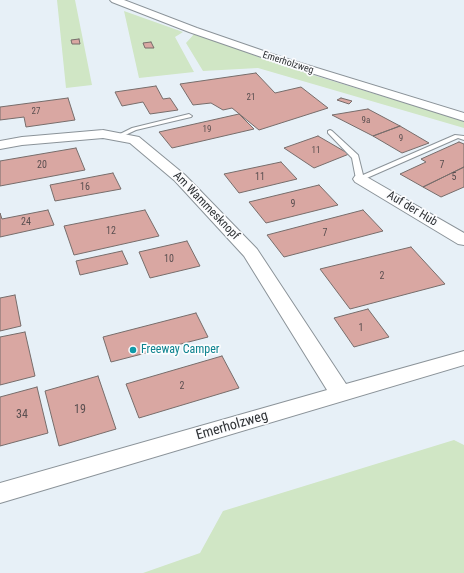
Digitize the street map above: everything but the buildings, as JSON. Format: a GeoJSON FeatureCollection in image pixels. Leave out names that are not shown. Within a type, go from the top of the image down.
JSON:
{"type":"FeatureCollection","features":[{"type":"Feature","properties":{"kind":"street","name":"Emerholzweg"},"geometry":{"type":"LineString","coordinates":[[115,0],[277,60],[464,117]]}},
{"type":"Feature","properties":{"kind":"street","name":"Am Wammesknopf"},"geometry":{"type":"LineString","coordinates":[[0,145],[22,141],[103,134],[134,140],[180,178],[251,253],[341,394]]}},
{"type":"Feature","properties":{"kind":"street","name":"Auf der Hub"},"geometry":{"type":"LineString","coordinates":[[360,179],[464,240]]}},
{"type":"Feature","properties":{"kind":"street","name":"Emerholzweg"},"geometry":{"type":"LineString","coordinates":[[0,493],[464,358]]}},
{"type":"Feature","properties":{"kind":"lane"},"geometry":{"type":"LineString","coordinates":[[119,136],[134,129],[189,116]]}},
{"type":"Feature","properties":{"kind":"lane"},"geometry":{"type":"LineString","coordinates":[[330,132],[355,157],[360,179],[457,136],[464,138]]}},
{"type":"Feature","properties":{"kind":"green space"},"geometry":{"type":"Polygon","coordinates":[[[57,0],[75,0],[92,85],[66,88],[57,0]]]}},
{"type":"Feature","properties":{"kind":"green space"},"geometry":{"type":"Polygon","coordinates":[[[124,11],[183,32],[175,37],[194,72],[139,78],[124,11]]]}},
{"type":"Feature","properties":{"kind":"green space"},"geometry":{"type":"Polygon","coordinates":[[[195,33],[280,65],[464,121],[464,128],[258,68],[203,71],[186,43],[195,33]]]}},
{"type":"Feature","properties":{"kind":"green space"},"geometry":{"type":"Polygon","coordinates":[[[454,440],[464,445],[464,573],[143,573],[200,553],[223,511],[454,440]]]}},
{"type":"Feature","properties":{"kind":"place","name":"Freeway Camper"},"geometry":{"type":"Point","coordinates":[133,350]}}]}
